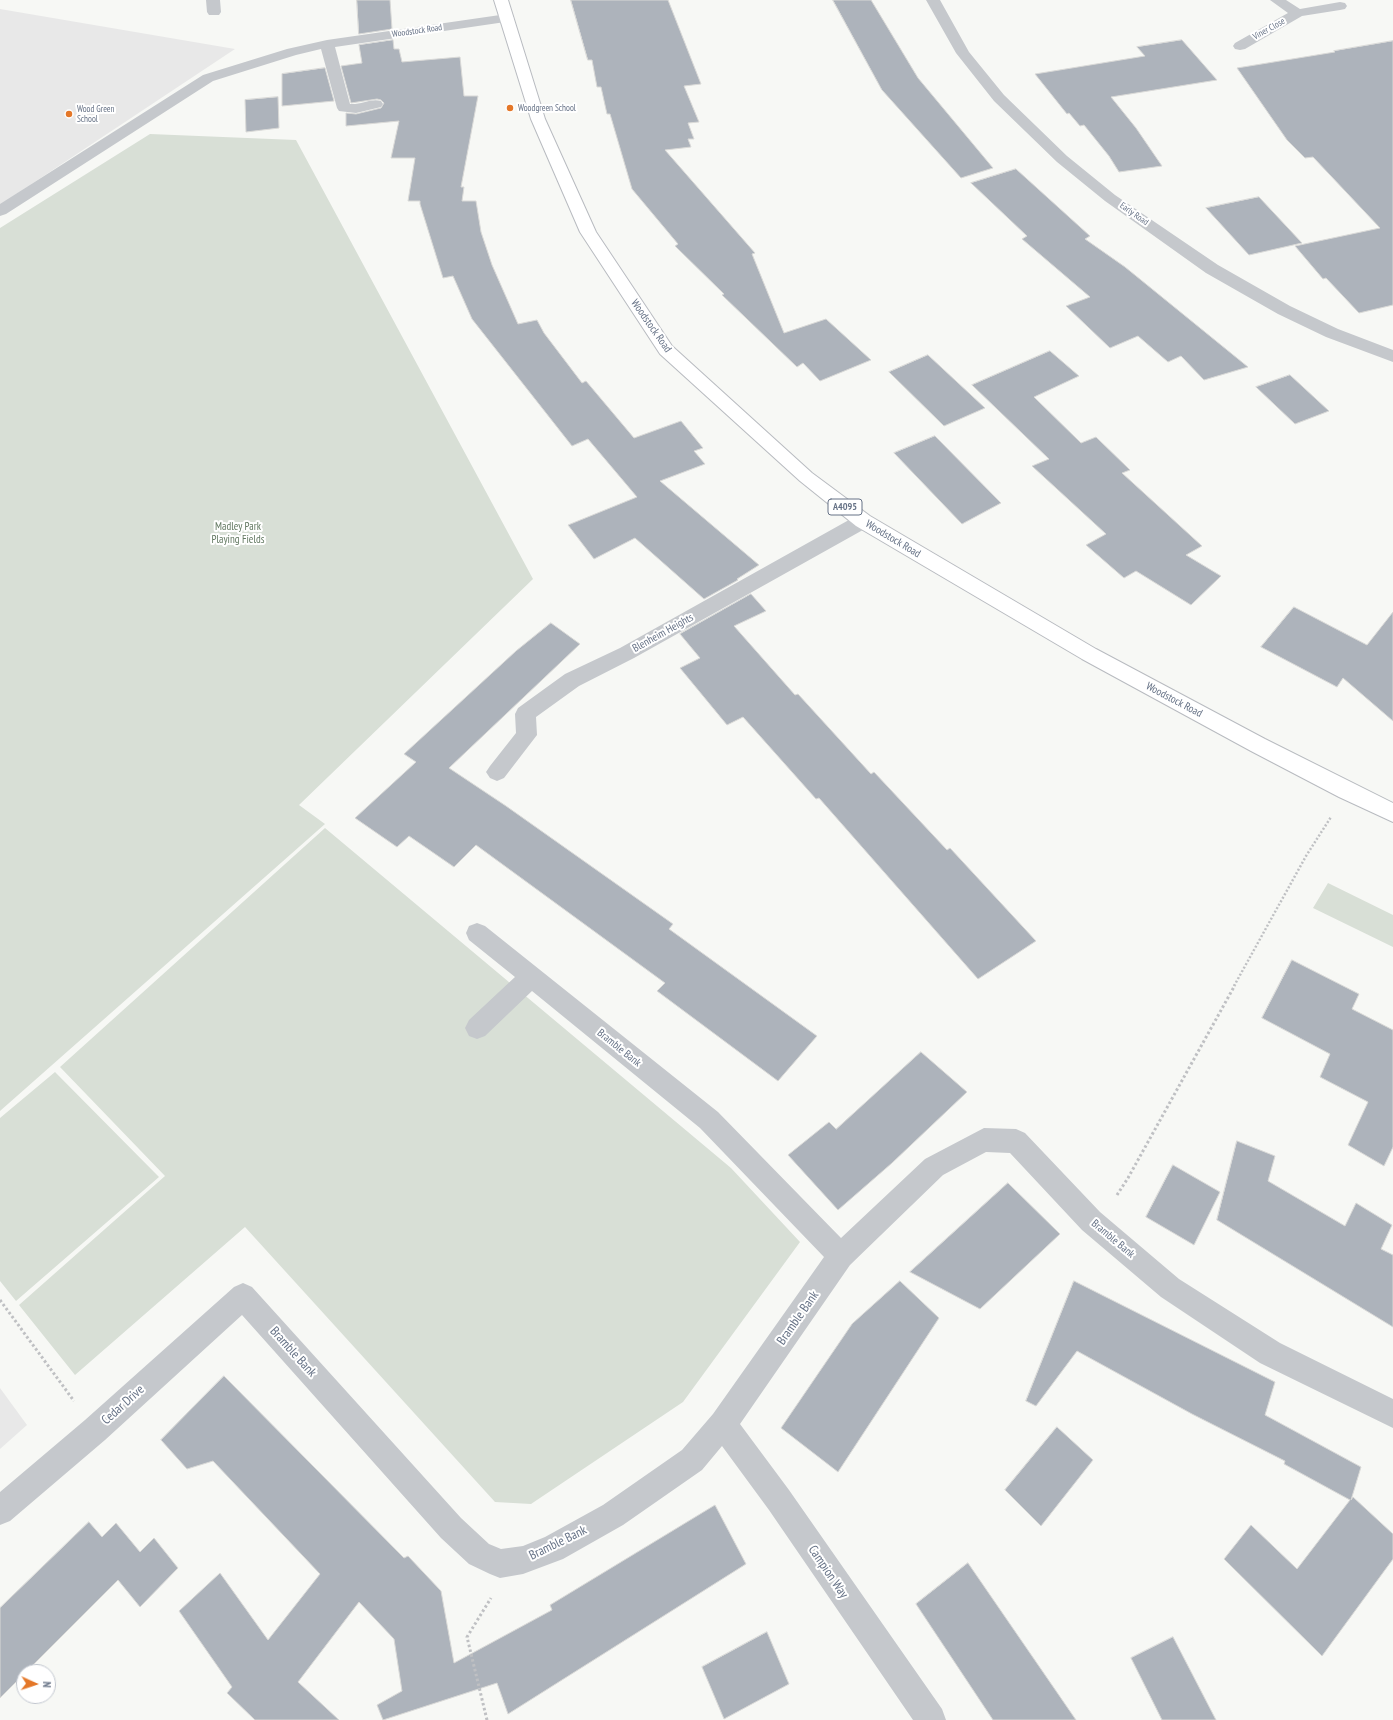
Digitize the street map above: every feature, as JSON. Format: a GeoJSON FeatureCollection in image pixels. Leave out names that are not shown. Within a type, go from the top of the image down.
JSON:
{"type":"FeatureCollection","features":[{"type":"Feature","properties":{"kind":"main road","name":"Woodstock Road"},"geometry":{"type":"LineString","coordinates":[[501,0],[538,119],[588,232],[666,350],[806,477],[863,521],[1089,654],[1347,791],[1393,813]]}},
{"type":"Feature","properties":{"kind":"street","name":"Early Road"},"geometry":{"type":"LineString","coordinates":[[933,0],[963,53],[999,98],[1062,159],[1110,198],[1212,269],[1284,310],[1332,333],[1393,356]]}},
{"type":"Feature","properties":{"kind":"street","name":"Viner Close"},"geometry":{"type":"LineString","coordinates":[[1278,0],[1298,13]]}},
{"type":"Feature","properties":{"kind":"street","name":"Viner Close"},"geometry":{"type":"LineString","coordinates":[[1240,46],[1298,13],[1340,6]]}},
{"type":"Feature","properties":{"kind":"street","name":"Woodstock Road"},"geometry":{"type":"LineString","coordinates":[[0,210],[208,78],[292,52],[327,44],[506,18]]}},
{"type":"Feature","properties":{"kind":"street"},"geometry":{"type":"LineString","coordinates":[[327,44],[344,108],[356,109],[376,104]]}},
{"type":"Feature","properties":{"kind":"street","name":"Blenheim Heights"},"geometry":{"type":"LineString","coordinates":[[497,772],[527,735],[525,714],[572,680],[627,653],[863,521]]}},
{"type":"Feature","properties":{"kind":"street","name":"Bramble Bank"},"geometry":{"type":"LineString","coordinates":[[477,933],[709,1120],[840,1256]]}},
{"type":"Feature","properties":{"kind":"street"},"geometry":{"type":"LineString","coordinates":[[477,1028],[531,977]]}},
{"type":"Feature","properties":{"kind":"street","name":"Bramble Bank"},"geometry":{"type":"LineString","coordinates":[[243,1296],[452,1528],[479,1554],[500,1564],[523,1560],[552,1549],[612,1515],[692,1460],[723,1424],[840,1256],[934,1167],[984,1140],[1016,1141],[1091,1221],[1170,1288],[1270,1353],[1393,1414]]}},
{"type":"Feature","properties":{"kind":"street","name":"Cedar Drive"},"geometry":{"type":"LineString","coordinates":[[0,1511],[95,1430],[243,1296]]}},
{"type":"Feature","properties":{"kind":"street","name":"Campion Way"},"geometry":{"type":"LineString","coordinates":[[723,1424],[779,1500],[931,1720]]}},
{"type":"Feature","properties":{"kind":"path"},"geometry":{"type":"LineString","coordinates":[[1097,1225],[1128,1178],[1306,856],[1347,791]]}},
{"type":"Feature","properties":{"kind":"path"},"geometry":{"type":"LineString","coordinates":[[0,1300],[95,1430]]}},
{"type":"Feature","properties":{"kind":"path"},"geometry":{"type":"LineString","coordinates":[[487,1720],[467,1637],[496,1590],[500,1564]]}},
{"type":"Feature","properties":{"kind":"shaded area","name":"Wood Green School"},"geometry":{"type":"Polygon","coordinates":[[[0,9],[235,49],[0,205],[0,9]]]}},
{"type":"Feature","properties":{"kind":"shaded area"},"geometry":{"type":"Polygon","coordinates":[[[0,1388],[27,1425],[0,1449],[0,1388]]]}},
{"type":"Feature","properties":{"kind":"green space","name":"Madley Park Playing Fields"},"geometry":{"type":"Polygon","coordinates":[[[150,134],[296,140],[533,579],[299,805],[325,824],[0,1111],[0,228],[150,134]]]}},
{"type":"Feature","properties":{"kind":"green space"},"geometry":{"type":"Polygon","coordinates":[[[325,828],[731,1168],[800,1242],[683,1402],[531,1504],[495,1502],[245,1227],[75,1375],[19,1305],[165,1176],[60,1067],[325,828]]]}},
{"type":"Feature","properties":{"kind":"green space"},"geometry":{"type":"Polygon","coordinates":[[[1328,883],[1393,915],[1393,947],[1313,908],[1328,883]]]}},
{"type":"Feature","properties":{"kind":"green space"},"geometry":{"type":"Polygon","coordinates":[[[55,1072],[159,1177],[16,1301],[0,1281],[0,1118],[55,1072]]]}},
{"type":"Feature","properties":{"kind":"building"},"geometry":{"type":"Polygon","coordinates":[[[357,0],[390,0],[392,29],[359,34],[357,0]]]}},
{"type":"Feature","properties":{"kind":"building"},"geometry":{"type":"Polygon","coordinates":[[[571,0],[668,0],[701,84],[684,86],[699,122],[688,123],[694,139],[688,139],[691,147],[665,150],[755,253],[752,254],[784,333],[826,319],[871,360],[820,381],[803,363],[797,367],[722,295],[724,294],[675,246],[678,244],[632,189],[610,114],[607,114],[601,87],[597,87],[592,60],[588,60],[571,0]]]}},
{"type":"Feature","properties":{"kind":"building"},"geometry":{"type":"Polygon","coordinates":[[[833,0],[871,0],[918,78],[993,168],[961,178],[882,90],[833,0]]]}},
{"type":"Feature","properties":{"kind":"building"},"geometry":{"type":"Polygon","coordinates":[[[393,40],[394,49],[399,49],[402,62],[460,57],[464,96],[478,96],[461,187],[464,187],[462,201],[476,201],[481,232],[492,265],[518,324],[537,320],[544,333],[582,383],[586,381],[634,438],[681,421],[703,448],[694,451],[705,464],[660,481],[759,565],[737,579],[738,580],[704,599],[635,538],[594,559],[568,525],[637,497],[588,439],[572,446],[472,319],[453,276],[443,278],[420,201],[408,201],[415,158],[391,158],[399,121],[346,126],[346,113],[356,114],[381,108],[384,103],[377,99],[351,103],[341,66],[362,63],[359,45],[393,40]]]}},
{"type":"Feature","properties":{"kind":"building"},"geometry":{"type":"Polygon","coordinates":[[[1182,40],[1217,80],[1111,97],[1136,128],[1162,166],[1119,172],[1109,156],[1084,125],[1080,126],[1069,113],[1067,114],[1035,74],[1145,56],[1137,47],[1182,40]]]}},
{"type":"Feature","properties":{"kind":"building"},"geometry":{"type":"Polygon","coordinates":[[[1393,41],[1393,305],[1359,313],[1326,278],[1323,279],[1295,246],[1380,228],[1313,157],[1305,158],[1287,140],[1237,68],[1393,41]]]}},
{"type":"Feature","properties":{"kind":"building"},"geometry":{"type":"Polygon","coordinates":[[[325,68],[334,101],[282,106],[282,74],[325,68]]]}},
{"type":"Feature","properties":{"kind":"building"},"geometry":{"type":"Polygon","coordinates":[[[278,97],[279,128],[246,132],[245,100],[278,97]]]}},
{"type":"Feature","properties":{"kind":"building"},"geometry":{"type":"Polygon","coordinates":[[[1016,169],[1090,236],[1085,239],[1125,267],[1248,367],[1204,380],[1181,356],[1168,362],[1138,336],[1110,348],[1066,306],[1090,297],[1022,239],[1027,236],[971,183],[1016,169]]]}},
{"type":"Feature","properties":{"kind":"building"},"geometry":{"type":"Polygon","coordinates":[[[1259,197],[1302,243],[1249,255],[1206,208],[1259,197]]]}},
{"type":"Feature","properties":{"kind":"building"},"geometry":{"type":"Polygon","coordinates":[[[1050,351],[1079,376],[1034,397],[1081,443],[1096,437],[1130,470],[1122,473],[1202,546],[1186,555],[1221,576],[1191,605],[1136,571],[1124,578],[1086,545],[1106,534],[1032,466],[1049,459],[972,385],[1050,351]]]}},
{"type":"Feature","properties":{"kind":"building"},"geometry":{"type":"Polygon","coordinates":[[[928,355],[985,408],[944,426],[889,372],[928,355]]]}},
{"type":"Feature","properties":{"kind":"building"},"geometry":{"type":"Polygon","coordinates":[[[1290,375],[1329,411],[1295,424],[1256,387],[1290,375]]]}},
{"type":"Feature","properties":{"kind":"building"},"geometry":{"type":"Polygon","coordinates":[[[935,436],[1001,503],[962,524],[894,453],[935,436]]]}},
{"type":"Feature","properties":{"kind":"building"},"geometry":{"type":"Polygon","coordinates":[[[751,594],[766,611],[734,626],[795,695],[798,694],[871,774],[874,772],[947,850],[950,848],[1036,941],[978,979],[819,798],[816,799],[743,717],[727,725],[680,668],[700,658],[680,634],[751,594]]]}},
{"type":"Feature","properties":{"kind":"building"},"geometry":{"type":"Polygon","coordinates":[[[1294,607],[1367,645],[1393,612],[1393,721],[1343,678],[1337,687],[1261,647],[1294,607]]]}},
{"type":"Feature","properties":{"kind":"building"},"geometry":{"type":"Polygon","coordinates":[[[551,623],[580,644],[449,768],[506,806],[673,924],[669,929],[817,1036],[778,1081],[657,991],[665,983],[476,845],[454,867],[409,836],[397,847],[355,818],[416,762],[404,754],[516,651],[551,623]]]}},
{"type":"Feature","properties":{"kind":"building"},"geometry":{"type":"Polygon","coordinates":[[[1292,960],[1359,994],[1352,1009],[1393,1030],[1393,1147],[1384,1166],[1348,1145],[1368,1102],[1320,1077],[1330,1054],[1262,1018],[1292,960]]]}},
{"type":"Feature","properties":{"kind":"building"},"geometry":{"type":"Polygon","coordinates":[[[921,1052],[967,1092],[892,1163],[838,1210],[788,1155],[829,1122],[836,1129],[921,1052]]]}},
{"type":"Feature","properties":{"kind":"building"},"geometry":{"type":"Polygon","coordinates":[[[1237,1141],[1275,1156],[1268,1181],[1345,1226],[1356,1203],[1392,1225],[1381,1249],[1393,1255],[1393,1327],[1217,1220],[1237,1141]]]}},
{"type":"Feature","properties":{"kind":"building"},"geometry":{"type":"Polygon","coordinates":[[[1173,1165],[1220,1192],[1194,1245],[1146,1217],[1173,1165]]]}},
{"type":"Feature","properties":{"kind":"building"},"geometry":{"type":"Polygon","coordinates":[[[1008,1183],[1060,1234],[980,1309],[910,1272],[1008,1183]]]}},
{"type":"Feature","properties":{"kind":"building"},"geometry":{"type":"Polygon","coordinates":[[[900,1281],[939,1318],[838,1472],[781,1428],[852,1324],[900,1281]]]}},
{"type":"Feature","properties":{"kind":"building"},"geometry":{"type":"Polygon","coordinates":[[[1074,1281],[1275,1382],[1265,1415],[1361,1467],[1351,1500],[1353,1497],[1393,1534],[1393,1559],[1322,1656],[1224,1559],[1251,1525],[1297,1569],[1350,1500],[1284,1464],[1285,1461],[1192,1414],[1077,1351],[1036,1406],[1026,1401],[1074,1281]]]}},
{"type":"Feature","properties":{"kind":"building"},"geometry":{"type":"Polygon","coordinates":[[[224,1376],[404,1558],[408,1556],[441,1591],[454,1663],[552,1610],[550,1605],[715,1505],[746,1564],[508,1714],[497,1683],[383,1720],[377,1705],[402,1691],[394,1639],[359,1602],[298,1682],[339,1720],[255,1720],[227,1693],[232,1687],[179,1611],[220,1573],[268,1640],[320,1574],[213,1461],[187,1469],[161,1440],[224,1376]]]}},
{"type":"Feature","properties":{"kind":"building"},"geometry":{"type":"Polygon","coordinates":[[[1057,1427],[1093,1460],[1041,1526],[1005,1490],[1057,1427]]]}},
{"type":"Feature","properties":{"kind":"building"},"geometry":{"type":"Polygon","coordinates":[[[89,1522],[102,1537],[116,1523],[140,1552],[154,1538],[178,1568],[140,1607],[118,1580],[34,1664],[16,1664],[16,1682],[0,1698],[0,1608],[89,1522]]]}},
{"type":"Feature","properties":{"kind":"building"},"geometry":{"type":"Polygon","coordinates":[[[968,1563],[1076,1720],[993,1720],[916,1604],[968,1563]]]}},
{"type":"Feature","properties":{"kind":"building"},"geometry":{"type":"Polygon","coordinates":[[[767,1632],[789,1684],[724,1719],[702,1667],[767,1632]]]}},
{"type":"Feature","properties":{"kind":"building"},"geometry":{"type":"Polygon","coordinates":[[[1173,1637],[1216,1720],[1162,1720],[1131,1658],[1173,1637]]]}},
{"type":"Feature","properties":{"kind":"place","name":"Woodgreen School"},"geometry":{"type":"Point","coordinates":[510,108]}},
{"type":"Feature","properties":{"kind":"place","name":"Wood Green School"},"geometry":{"type":"Point","coordinates":[69,114]}}]}
